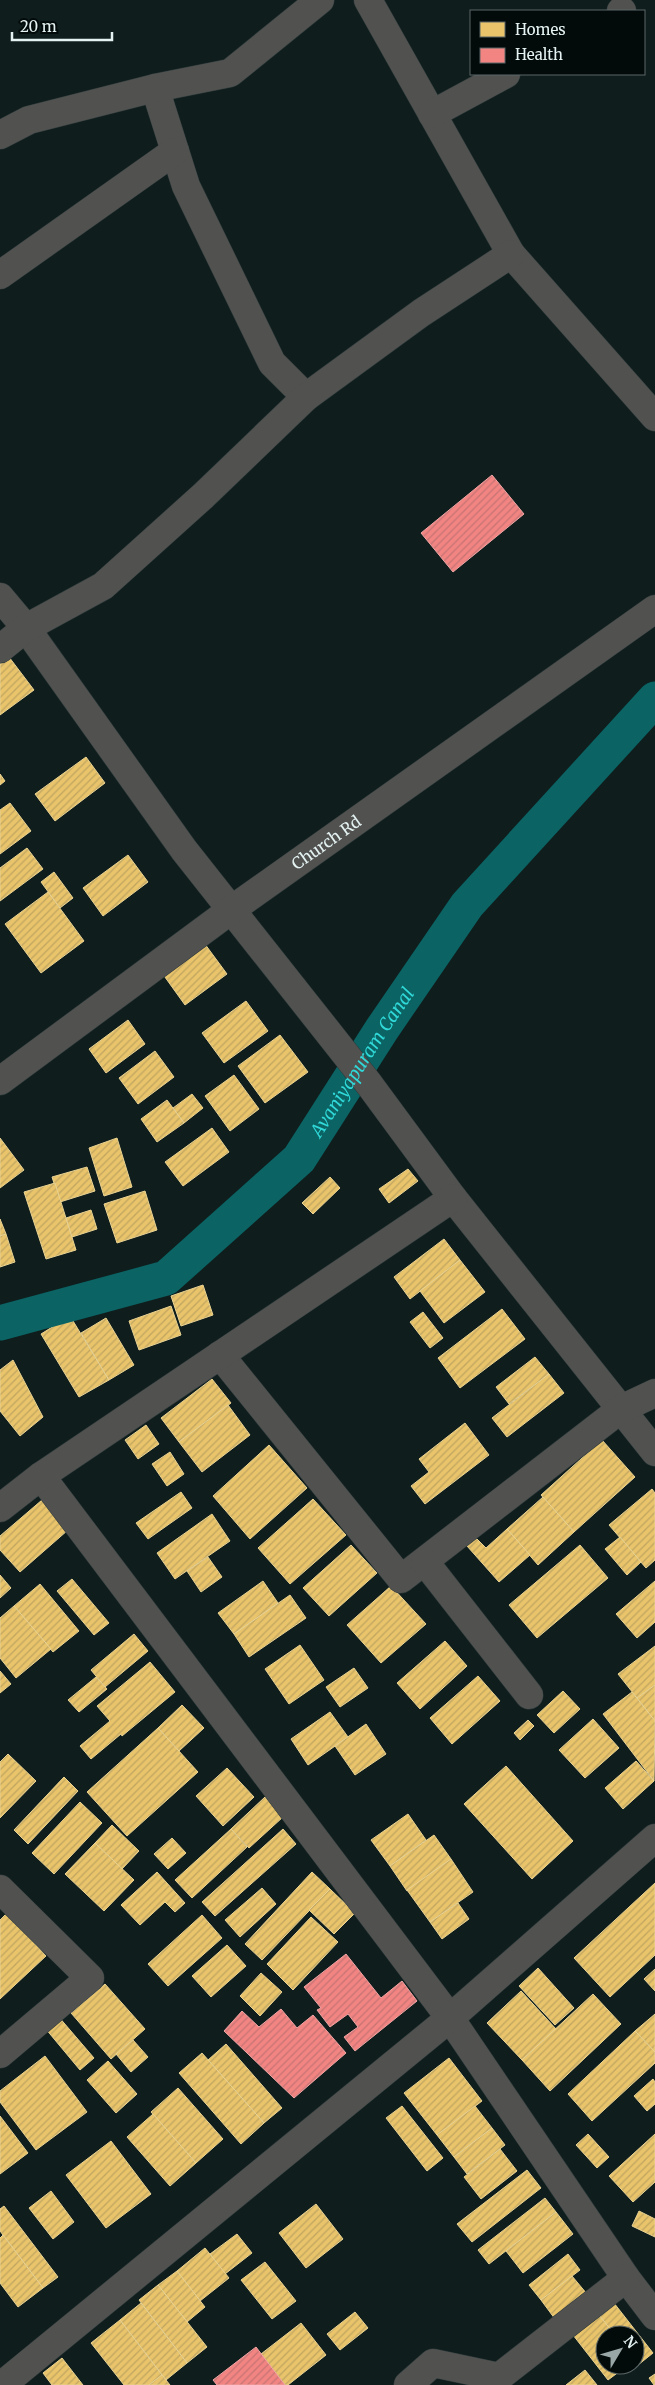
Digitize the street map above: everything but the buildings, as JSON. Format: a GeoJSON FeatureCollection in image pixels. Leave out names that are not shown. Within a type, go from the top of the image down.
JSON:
{"type":"FeatureCollection","features":[{"type":"Feature","properties":{"kind":"street"},"geometry":{"type":"LineString","coordinates":[[0,135],[29,120],[154,88],[230,73],[320,0]]}},
{"type":"Feature","properties":{"kind":"street"},"geometry":{"type":"LineString","coordinates":[[368,0],[511,254],[655,417]]}},
{"type":"Feature","properties":{"kind":"street"},"geometry":{"type":"LineString","coordinates":[[432,114],[504,75]]}},
{"type":"Feature","properties":{"kind":"street"},"geometry":{"type":"LineString","coordinates":[[154,88],[186,186],[272,363],[306,397]]}},
{"type":"Feature","properties":{"kind":"street"},"geometry":{"type":"LineString","coordinates":[[0,275],[175,151]]}},
{"type":"Feature","properties":{"kind":"street"},"geometry":{"type":"LineString","coordinates":[[0,649],[26,628],[103,586],[203,496],[306,397],[421,312],[511,254]]}},
{"type":"Feature","properties":{"kind":"street"},"geometry":{"type":"LineString","coordinates":[[0,597],[26,628],[184,850],[339,1050],[369,1084],[453,1198],[655,1452]]}},
{"type":"Feature","properties":{"kind":"street","name":"Church Rd"},"geometry":{"type":"LineString","coordinates":[[0,1081],[231,910],[655,609]]}},
{"type":"Feature","properties":{"kind":"street"},"geometry":{"type":"LineString","coordinates":[[0,1508],[42,1476],[453,1198]]}},
{"type":"Feature","properties":{"kind":"street"},"geometry":{"type":"LineString","coordinates":[[220,1355],[401,1579],[621,1409],[655,1393]]}},
{"type":"Feature","properties":{"kind":"street"},"geometry":{"type":"LineString","coordinates":[[42,1476],[450,2018],[626,2278],[655,2316]]}},
{"type":"Feature","properties":{"kind":"street"},"geometry":{"type":"LineString","coordinates":[[425,1562],[529,1695]]}},
{"type":"Feature","properties":{"kind":"street"},"geometry":{"type":"LineString","coordinates":[[2,2385],[450,2018],[655,1838]]}},
{"type":"Feature","properties":{"kind":"street"},"geometry":{"type":"LineString","coordinates":[[0,1889],[90,1978],[0,2054]]}},
{"type":"Feature","properties":{"kind":"street"},"geometry":{"type":"LineString","coordinates":[[408,2385],[433,2364],[499,2378],[626,2278]]}},
{"type":"Feature","properties":{"kind":"waterway","name":"Avaniyapuram Canal"},"geometry":{"type":"LineString","coordinates":[[0,1323],[166,1278],[299,1159],[382,1029],[467,905],[655,699]]}}]}
